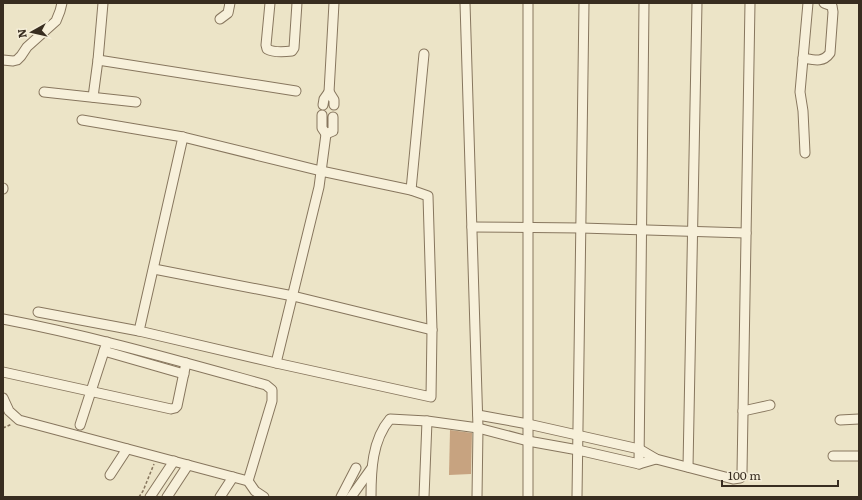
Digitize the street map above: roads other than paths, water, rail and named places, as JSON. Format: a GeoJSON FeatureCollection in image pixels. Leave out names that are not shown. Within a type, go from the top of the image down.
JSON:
{"type":"FeatureCollection","features":[{"type":"Feature","properties":{"kind":"street"},"geometry":{"type":"LineString","coordinates":[[3,60],[13,61],[21,56],[27,47],[56,22],[62,3]]}},
{"type":"Feature","properties":{"kind":"street"},"geometry":{"type":"LineString","coordinates":[[92,96],[98,60],[103,3]]}},
{"type":"Feature","properties":{"kind":"street"},"geometry":{"type":"LineString","coordinates":[[220,19],[228,13],[230,3]]}},
{"type":"Feature","properties":{"kind":"street"},"geometry":{"type":"LineString","coordinates":[[270,3],[266,45],[267,49],[270,51],[287,52],[292,51],[294,48],[297,3]]}},
{"type":"Feature","properties":{"kind":"street"},"geometry":{"type":"LineString","coordinates":[[323,105],[324,99],[329,92],[334,3]]}},
{"type":"Feature","properties":{"kind":"street"},"geometry":{"type":"LineString","coordinates":[[465,3],[478,415],[477,497]]}},
{"type":"Feature","properties":{"kind":"street"},"geometry":{"type":"LineString","coordinates":[[528,3],[528,497]]}},
{"type":"Feature","properties":{"kind":"street"},"geometry":{"type":"LineString","coordinates":[[578,497],[584,3]]}},
{"type":"Feature","properties":{"kind":"street"},"geometry":{"type":"LineString","coordinates":[[639,464],[644,3]]}},
{"type":"Feature","properties":{"kind":"street"},"geometry":{"type":"LineString","coordinates":[[688,467],[697,3]]}},
{"type":"Feature","properties":{"kind":"street"},"geometry":{"type":"LineString","coordinates":[[478,415],[528,424],[639,449],[656,459],[733,479],[740,478],[742,472],[750,3]]}},
{"type":"Feature","properties":{"kind":"street"},"geometry":{"type":"LineString","coordinates":[[805,153],[803,111],[800,92],[808,3]]}},
{"type":"Feature","properties":{"kind":"street"},"geometry":{"type":"LineString","coordinates":[[803,58],[821,60],[826,58],[830,53],[833,12],[832,6],[824,3]]}},
{"type":"Feature","properties":{"kind":"street"},"geometry":{"type":"LineString","coordinates":[[411,190],[424,54]]}},
{"type":"Feature","properties":{"kind":"street"},"geometry":{"type":"LineString","coordinates":[[98,60],[296,91]]}},
{"type":"Feature","properties":{"kind":"street"},"geometry":{"type":"LineString","coordinates":[[44,92],[92,96],[136,102]]}},
{"type":"Feature","properties":{"kind":"street"},"geometry":{"type":"LineString","coordinates":[[329,92],[334,100],[334,105]]}},
{"type":"Feature","properties":{"kind":"street"},"geometry":{"type":"LineString","coordinates":[[276,363],[322,171],[326,134],[322,128],[322,115]]}},
{"type":"Feature","properties":{"kind":"street"},"geometry":{"type":"LineString","coordinates":[[326,134],[333,131],[333,117]]}},
{"type":"Feature","properties":{"kind":"street"},"geometry":{"type":"LineString","coordinates":[[38,312],[139,331],[431,397],[432,330],[428,196],[411,190],[322,171],[183,137],[82,120]]}},
{"type":"Feature","properties":{"kind":"street"},"geometry":{"type":"LineString","coordinates":[[139,331],[183,137]]}},
{"type":"Feature","properties":{"kind":"street"},"geometry":{"type":"LineString","coordinates":[[472,227],[581,228],[746,233]]}},
{"type":"Feature","properties":{"kind":"street"},"geometry":{"type":"LineString","coordinates":[[154,269],[293,296],[432,330]]}},
{"type":"Feature","properties":{"kind":"street"},"geometry":{"type":"LineString","coordinates":[[3,319],[36,325],[184,374]]}},
{"type":"Feature","properties":{"kind":"street"},"geometry":{"type":"LineString","coordinates":[[105,347],[186,363],[266,385],[272,390],[272,402],[248,481]]}},
{"type":"Feature","properties":{"kind":"street"},"geometry":{"type":"LineString","coordinates":[[80,425],[105,347]]}},
{"type":"Feature","properties":{"kind":"street"},"geometry":{"type":"LineString","coordinates":[[3,372],[171,409],[177,406],[186,363]]}},
{"type":"Feature","properties":{"kind":"street"},"geometry":{"type":"LineString","coordinates":[[3,398],[9,411],[19,420],[248,481],[255,491],[264,497]]}},
{"type":"Feature","properties":{"kind":"street"},"geometry":{"type":"LineString","coordinates":[[743,411],[770,405]]}},
{"type":"Feature","properties":{"kind":"street"},"geometry":{"type":"LineString","coordinates":[[371,497],[371,468],[375,449],[383,427],[390,419],[427,421],[478,428],[528,441],[578,450],[639,464],[656,459]]}},
{"type":"Feature","properties":{"kind":"street"},"geometry":{"type":"LineString","coordinates":[[840,420],[859,419]]}},
{"type":"Feature","properties":{"kind":"street"},"geometry":{"type":"LineString","coordinates":[[424,497],[427,421]]}},
{"type":"Feature","properties":{"kind":"street"},"geometry":{"type":"LineString","coordinates":[[110,475],[127,449]]}},
{"type":"Feature","properties":{"kind":"street"},"geometry":{"type":"LineString","coordinates":[[833,456],[859,456]]}},
{"type":"Feature","properties":{"kind":"street"},"geometry":{"type":"LineString","coordinates":[[150,497],[174,461]]}},
{"type":"Feature","properties":{"kind":"street"},"geometry":{"type":"LineString","coordinates":[[167,497],[188,465]]}},
{"type":"Feature","properties":{"kind":"street"},"geometry":{"type":"LineString","coordinates":[[341,497],[356,468]]}},
{"type":"Feature","properties":{"kind":"street"},"geometry":{"type":"LineString","coordinates":[[351,497],[371,468]]}},
{"type":"Feature","properties":{"kind":"street"},"geometry":{"type":"LineString","coordinates":[[220,497],[233,477]]}}]}
